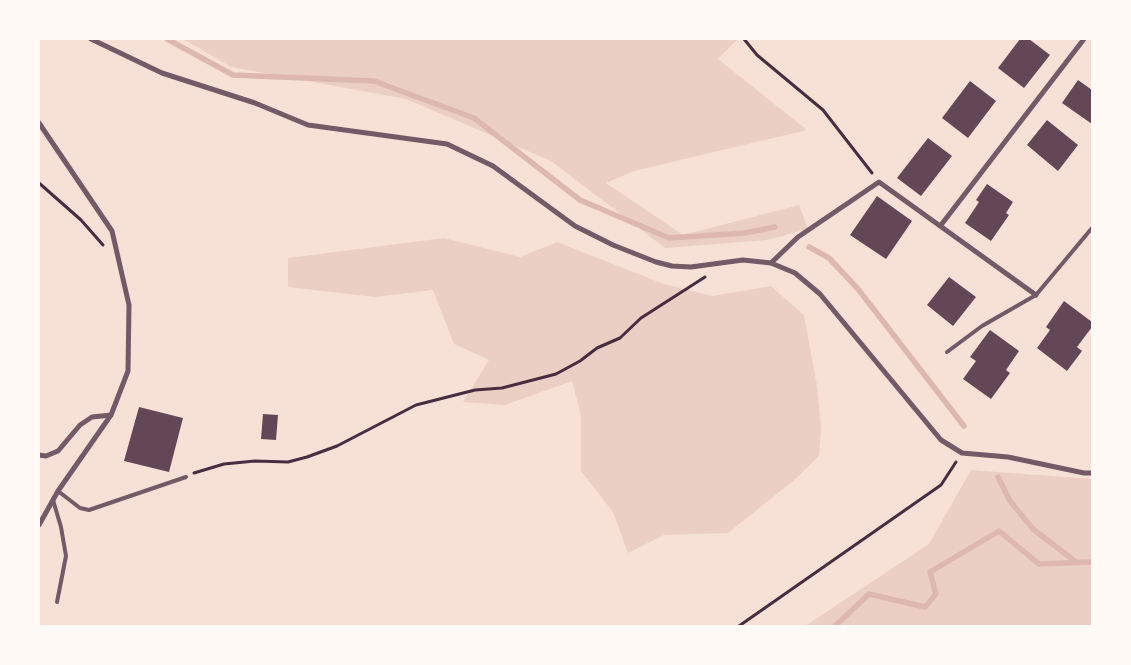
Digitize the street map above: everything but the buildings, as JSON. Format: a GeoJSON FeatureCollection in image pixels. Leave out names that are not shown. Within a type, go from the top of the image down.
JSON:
{"type":"FeatureCollection","features":[{"type":"Feature","properties":{"kind":"street"},"geometry":{"type":"LineString","coordinates":[[91,39],[162,72],[255,103],[308,125],[447,144],[493,166],[575,226],[613,245],[656,262],[672,266],[691,267],[743,260],[771,263],[795,273],[820,294],[940,440],[962,453],[1008,456],[1084,473],[1092,473]]}},
{"type":"Feature","properties":{"kind":"street"},"geometry":{"type":"LineString","coordinates":[[941,225],[1084,39]]}},
{"type":"Feature","properties":{"kind":"street"},"geometry":{"type":"LineString","coordinates":[[39,123],[112,231],[130,305],[128,371],[111,415],[58,491],[39,526]]}},
{"type":"Feature","properties":{"kind":"street"},"geometry":{"type":"LineString","coordinates":[[771,263],[798,237],[879,182],[1036,295]]}},
{"type":"Feature","properties":{"kind":"street"},"geometry":{"type":"LineString","coordinates":[[39,455],[46,456],[58,451],[80,425],[92,417],[111,415]]}},
{"type":"Feature","properties":{"kind":"lane"},"geometry":{"type":"LineString","coordinates":[[947,352],[982,326],[1036,295],[1092,228]]}},
{"type":"Feature","properties":{"kind":"lane"},"geometry":{"type":"LineString","coordinates":[[58,491],[80,508],[89,510],[186,477]]}},
{"type":"Feature","properties":{"kind":"lane"},"geometry":{"type":"LineString","coordinates":[[53,500],[61,527],[66,556],[57,602]]}},
{"type":"Feature","properties":{"kind":"path"},"geometry":{"type":"LineString","coordinates":[[744,39],[757,55],[824,110],[879,182]]}},
{"type":"Feature","properties":{"kind":"path"},"geometry":{"type":"LineString","coordinates":[[39,183],[81,220],[120,264]]}},
{"type":"Feature","properties":{"kind":"path"},"geometry":{"type":"LineString","coordinates":[[186,477],[206,468],[224,464],[255,461],[288,462],[307,457],[337,446],[416,405],[475,390],[502,388],[556,374],[580,361],[597,348],[620,338],[641,318],[707,275]]}},
{"type":"Feature","properties":{"kind":"path"},"geometry":{"type":"LineString","coordinates":[[739,626],[941,485],[962,453]]}},
{"type":"Feature","properties":{"kind":"shaded area"},"geometry":{"type":"Polygon","coordinates":[[[183,39],[738,39],[718,59],[807,130],[634,171],[606,183],[683,235],[799,205],[808,229],[767,240],[665,248],[551,161],[406,99],[231,67],[183,39]]]}},
{"type":"Feature","properties":{"kind":"shaded area"},"geometry":{"type":"Polygon","coordinates":[[[444,238],[520,257],[557,242],[664,284],[712,296],[771,286],[804,315],[817,386],[821,427],[819,456],[793,481],[728,533],[664,535],[628,553],[613,512],[581,471],[581,416],[572,381],[505,405],[463,402],[489,360],[454,344],[433,290],[374,297],[288,287],[288,258],[444,238]]]}},
{"type":"Feature","properties":{"kind":"shaded area"},"geometry":{"type":"Polygon","coordinates":[[[971,470],[1092,479],[1092,626],[805,626],[929,544],[971,470]]]}},
{"type":"Feature","properties":{"kind":"waterway"},"geometry":{"type":"LineString","coordinates":[[167,39],[233,75],[374,81],[474,118],[580,200],[669,238],[745,233],[775,227]]}},
{"type":"Feature","properties":{"kind":"waterway"},"geometry":{"type":"LineString","coordinates":[[809,247],[829,258],[858,289],[964,426]]}},
{"type":"Feature","properties":{"kind":"waterway"},"geometry":{"type":"LineString","coordinates":[[998,477],[1010,501],[1033,529],[1076,562]]}},
{"type":"Feature","properties":{"kind":"waterway"},"geometry":{"type":"LineString","coordinates":[[835,626],[869,594],[925,607],[936,594],[930,572],[999,531],[1039,564],[1092,562]]}}]}
